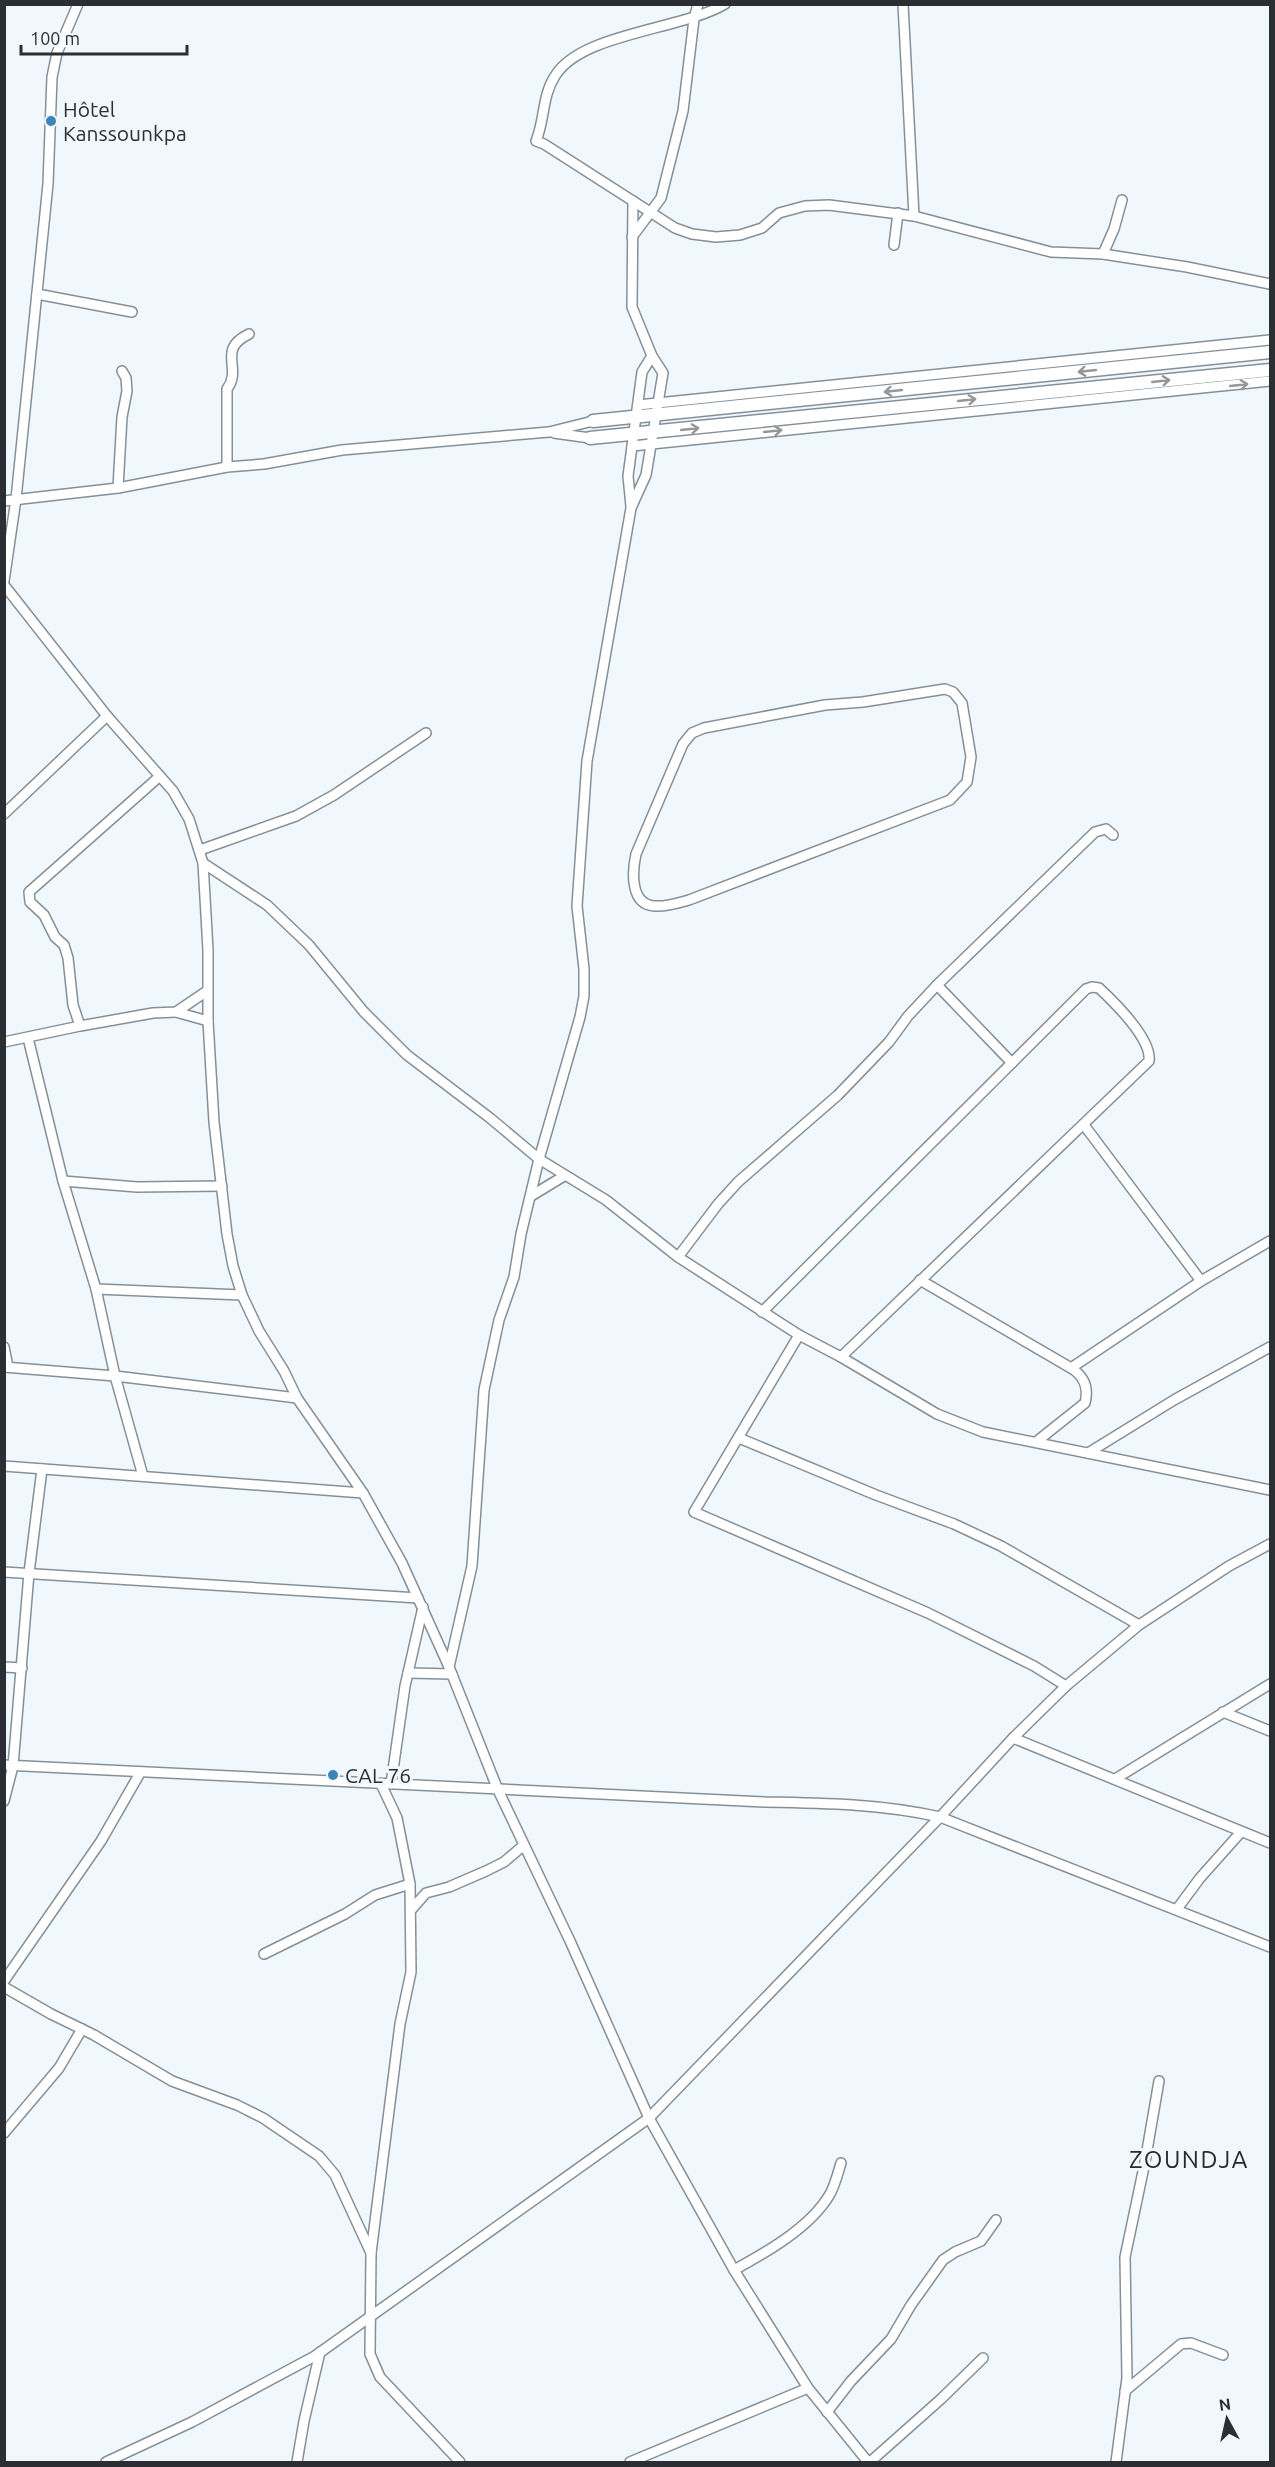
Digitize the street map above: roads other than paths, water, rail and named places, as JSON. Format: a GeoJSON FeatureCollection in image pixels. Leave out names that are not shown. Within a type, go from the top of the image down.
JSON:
{"type":"FeatureCollection","features":[{"type":"Feature","properties":{"kind":"main road"},"geometry":{"type":"LineString","coordinates":[[593,421],[637,410],[1270,352]]}},
{"type":"Feature","properties":{"kind":"main road"},"geometry":{"type":"LineString","coordinates":[[590,438],[633,441],[1270,370]]}},
{"type":"Feature","properties":{"kind":"street"},"geometry":{"type":"LineString","coordinates":[[78,4],[57,53],[52,77],[48,184],[38,294],[16,499],[7,538],[4,583],[107,716],[183,805],[200,850],[204,863],[208,1021],[214,1122],[227,1234],[233,1266],[242,1295],[259,1331],[284,1371],[297,1398],[363,1493],[402,1563],[451,1670],[498,1790],[649,2118],[734,2270],[808,2388],[869,2463],[983,2358]]}},
{"type":"Feature","properties":{"kind":"street"},"geometry":{"type":"LineString","coordinates":[[632,237],[662,198],[683,111],[694,19],[698,4]]}},
{"type":"Feature","properties":{"kind":"street"},"geometry":{"type":"LineString","coordinates":[[725,4],[694,19],[649,28],[570,57],[556,74],[545,95],[537,141],[675,228],[692,234],[716,237],[740,235],[762,228],[780,213],[805,206],[829,205],[914,216],[1051,252],[1103,254],[1187,267],[1270,284]]}},
{"type":"Feature","properties":{"kind":"street"},"geometry":{"type":"LineString","coordinates":[[903,4],[914,216]]}},
{"type":"Feature","properties":{"kind":"street"},"geometry":{"type":"LineString","coordinates":[[1103,254],[1114,229],[1122,200]]}},
{"type":"Feature","properties":{"kind":"street"},"geometry":{"type":"LineString","coordinates":[[451,1670],[472,1566],[484,1390],[499,1320],[514,1277],[539,1159],[584,996],[584,969],[577,906],[587,761],[631,508],[646,475],[663,373],[652,356],[632,307],[633,201]]}},
{"type":"Feature","properties":{"kind":"street"},"geometry":{"type":"LineString","coordinates":[[894,245],[898,213]]}},
{"type":"Feature","properties":{"kind":"street"},"geometry":{"type":"LineString","coordinates":[[38,294],[132,312]]}},
{"type":"Feature","properties":{"kind":"street"},"geometry":{"type":"LineString","coordinates":[[227,467],[226,389],[232,382],[232,348],[236,342],[249,334]]}},
{"type":"Feature","properties":{"kind":"street"},"geometry":{"type":"LineString","coordinates":[[657,409],[1270,340]]}},
{"type":"Feature","properties":{"kind":"street"},"geometry":{"type":"LineString","coordinates":[[631,508],[628,476],[642,372],[652,356]]}},
{"type":"Feature","properties":{"kind":"street"},"geometry":{"type":"LineString","coordinates":[[118,488],[122,417],[127,391],[126,378],[122,371]]}},
{"type":"Feature","properties":{"kind":"street"},"geometry":{"type":"LineString","coordinates":[[652,439],[1270,381]]}},
{"type":"Feature","properties":{"kind":"street"},"geometry":{"type":"LineString","coordinates":[[4,501],[118,488],[227,467],[264,464],[342,450],[549,432],[593,421]]}},
{"type":"Feature","properties":{"kind":"street"},"geometry":{"type":"LineString","coordinates":[[549,432],[590,438]]}},
{"type":"Feature","properties":{"kind":"street"},"geometry":{"type":"LineString","coordinates":[[945,689],[953,692],[962,703],[967,724],[970,768],[967,782],[950,800],[689,900],[653,907],[638,897],[634,874],[636,854],[683,744],[692,733],[704,728],[825,705],[863,702],[906,694],[945,689]]}},
{"type":"Feature","properties":{"kind":"street"},"geometry":{"type":"LineString","coordinates":[[4,814],[107,716]]}},
{"type":"Feature","properties":{"kind":"street"},"geometry":{"type":"LineString","coordinates":[[200,850],[296,816],[334,795],[426,733]]}},
{"type":"Feature","properties":{"kind":"street"},"geometry":{"type":"LineString","coordinates":[[80,1026],[73,1005],[68,958],[64,945],[55,937],[44,915],[30,902],[29,892],[160,776]]}},
{"type":"Feature","properties":{"kind":"street"},"geometry":{"type":"LineString","coordinates":[[678,1257],[711,1212],[738,1182],[838,1095],[889,1042],[908,1016],[937,986],[1095,832],[1106,829],[1113,835]]}},
{"type":"Feature","properties":{"kind":"street"},"geometry":{"type":"LineString","coordinates":[[204,863],[267,905],[309,945],[364,1012],[407,1055],[490,1118],[539,1159],[606,1200],[678,1257],[799,1335],[937,1414],[983,1432],[1270,1490]]}},
{"type":"Feature","properties":{"kind":"street"},"geometry":{"type":"LineString","coordinates":[[937,986],[1012,1063]]}},
{"type":"Feature","properties":{"kind":"street"},"geometry":{"type":"LineString","coordinates":[[762,1312],[1086,989],[1099,988],[1132,1023],[1150,1056],[1149,1061],[841,1357]]}},
{"type":"Feature","properties":{"kind":"street"},"geometry":{"type":"LineString","coordinates":[[176,1012],[207,991]]}},
{"type":"Feature","properties":{"kind":"street"},"geometry":{"type":"LineString","coordinates":[[4,1042],[153,1013],[176,1012],[208,1021]]}},
{"type":"Feature","properties":{"kind":"street"},"geometry":{"type":"LineString","coordinates":[[28,1038],[63,1181],[96,1288],[115,1376],[143,1476]]}},
{"type":"Feature","properties":{"kind":"street"},"geometry":{"type":"LineString","coordinates":[[1084,1125],[1202,1281]]}},
{"type":"Feature","properties":{"kind":"street"},"geometry":{"type":"LineString","coordinates":[[531,1196],[564,1176]]}},
{"type":"Feature","properties":{"kind":"street"},"geometry":{"type":"LineString","coordinates":[[63,1181],[137,1187],[222,1186]]}},
{"type":"Feature","properties":{"kind":"street"},"geometry":{"type":"LineString","coordinates":[[1071,1368],[1202,1281],[1270,1241]]}},
{"type":"Feature","properties":{"kind":"street"},"geometry":{"type":"LineString","coordinates":[[920,1280],[1071,1368],[1080,1376],[1086,1388],[1085,1403],[1036,1442]]}},
{"type":"Feature","properties":{"kind":"street"},"geometry":{"type":"LineString","coordinates":[[96,1288],[242,1295]]}},
{"type":"Feature","properties":{"kind":"street"},"geometry":{"type":"LineString","coordinates":[[799,1335],[694,1512],[928,1613],[1034,1665],[1066,1686]]}},
{"type":"Feature","properties":{"kind":"street"},"geometry":{"type":"LineString","coordinates":[[4,1347],[6,1367],[115,1376],[297,1398]]}},
{"type":"Feature","properties":{"kind":"street"},"geometry":{"type":"LineString","coordinates":[[1088,1454],[1174,1400],[1270,1347]]}},
{"type":"Feature","properties":{"kind":"street"},"geometry":{"type":"LineString","coordinates":[[738,1438],[982,1537],[1041,1567],[1139,1625]]}},
{"type":"Feature","properties":{"kind":"street"},"geometry":{"type":"LineString","coordinates":[[4,1466],[363,1493]]}},
{"type":"Feature","properties":{"kind":"street"},"geometry":{"type":"LineString","coordinates":[[4,1801],[22,1668],[29,1574],[42,1469]]}},
{"type":"Feature","properties":{"kind":"street"},"geometry":{"type":"LineString","coordinates":[[106,2463],[192,2422],[320,2352],[649,2118],[940,1817],[1013,1738],[1066,1686],[1139,1625],[1229,1566],[1270,1544]]}},
{"type":"Feature","properties":{"kind":"street"},"geometry":{"type":"LineString","coordinates":[[4,1572],[418,1598]]}},
{"type":"Feature","properties":{"kind":"street"},"geometry":{"type":"LineString","coordinates":[[423,1607],[386,1784],[397,1818],[410,1884],[411,1972],[400,2024],[388,2134],[371,2253],[370,2354],[380,2377],[460,2463]]}},
{"type":"Feature","properties":{"kind":"street"},"geometry":{"type":"LineString","coordinates":[[4,1667],[22,1668]]}},
{"type":"Feature","properties":{"kind":"street"},"geometry":{"type":"LineString","coordinates":[[408,1673],[451,1670]]}},
{"type":"Feature","properties":{"kind":"street"},"geometry":{"type":"LineString","coordinates":[[1115,1779],[1270,1684]]}},
{"type":"Feature","properties":{"kind":"street"},"geometry":{"type":"LineString","coordinates":[[1223,1712],[1270,1731]]}},
{"type":"Feature","properties":{"kind":"street"},"geometry":{"type":"LineString","coordinates":[[1013,1738],[1270,1843]]}},
{"type":"Feature","properties":{"kind":"street"},"geometry":{"type":"LineString","coordinates":[[9,1765],[498,1790],[765,1802],[865,1804],[903,1809],[940,1817],[1270,1947]]}},
{"type":"Feature","properties":{"kind":"street"},"geometry":{"type":"LineString","coordinates":[[4,1981],[101,1841],[140,1773]]}},
{"type":"Feature","properties":{"kind":"street"},"geometry":{"type":"LineString","coordinates":[[1177,1909],[1200,1878],[1241,1832]]}},
{"type":"Feature","properties":{"kind":"street"},"geometry":{"type":"LineString","coordinates":[[411,1910],[426,1893],[448,1887],[486,1871],[504,1862],[524,1845]]}},
{"type":"Feature","properties":{"kind":"street"},"geometry":{"type":"LineString","coordinates":[[264,1954],[345,1914],[375,1895],[410,1884]]}},
{"type":"Feature","properties":{"kind":"street"},"geometry":{"type":"LineString","coordinates":[[4,1987],[172,2081],[237,2105],[263,2118],[319,2156],[335,2175],[371,2253]]}},
{"type":"Feature","properties":{"kind":"street"},"geometry":{"type":"LineString","coordinates":[[4,2133],[59,2068],[82,2029]]}},
{"type":"Feature","properties":{"kind":"street"},"geometry":{"type":"LineString","coordinates":[[1116,2463],[1125,2391],[1127,2351],[1125,2257],[1145,2163],[1159,2081]]}},
{"type":"Feature","properties":{"kind":"street"},"geometry":{"type":"LineString","coordinates":[[734,2270],[772,2250],[810,2218],[830,2194],[841,2163]]}},
{"type":"Feature","properties":{"kind":"street"},"geometry":{"type":"LineString","coordinates":[[827,2412],[851,2381],[891,2339],[911,2305],[943,2260],[981,2241],[996,2220]]}},
{"type":"Feature","properties":{"kind":"street"},"geometry":{"type":"LineString","coordinates":[[1125,2391],[1181,2344],[1191,2343],[1223,2355]]}},
{"type":"Feature","properties":{"kind":"street"},"geometry":{"type":"LineString","coordinates":[[297,2463],[303,2421],[320,2352]]}},
{"type":"Feature","properties":{"kind":"street"},"geometry":{"type":"LineString","coordinates":[[630,2463],[808,2388]]}},
{"type":"Feature","properties":{"kind":"place","name":"Hôtel Kanssounkpa"},"geometry":{"type":"Point","coordinates":[51,121]}},
{"type":"Feature","properties":{"kind":"place","name":"CAL 76"},"geometry":{"type":"Point","coordinates":[333,1775]}},
{"type":"Feature","properties":{"kind":"district","name":"ZOUNDJA"},"geometry":{"type":"Point","coordinates":[1189,2159]}}]}
